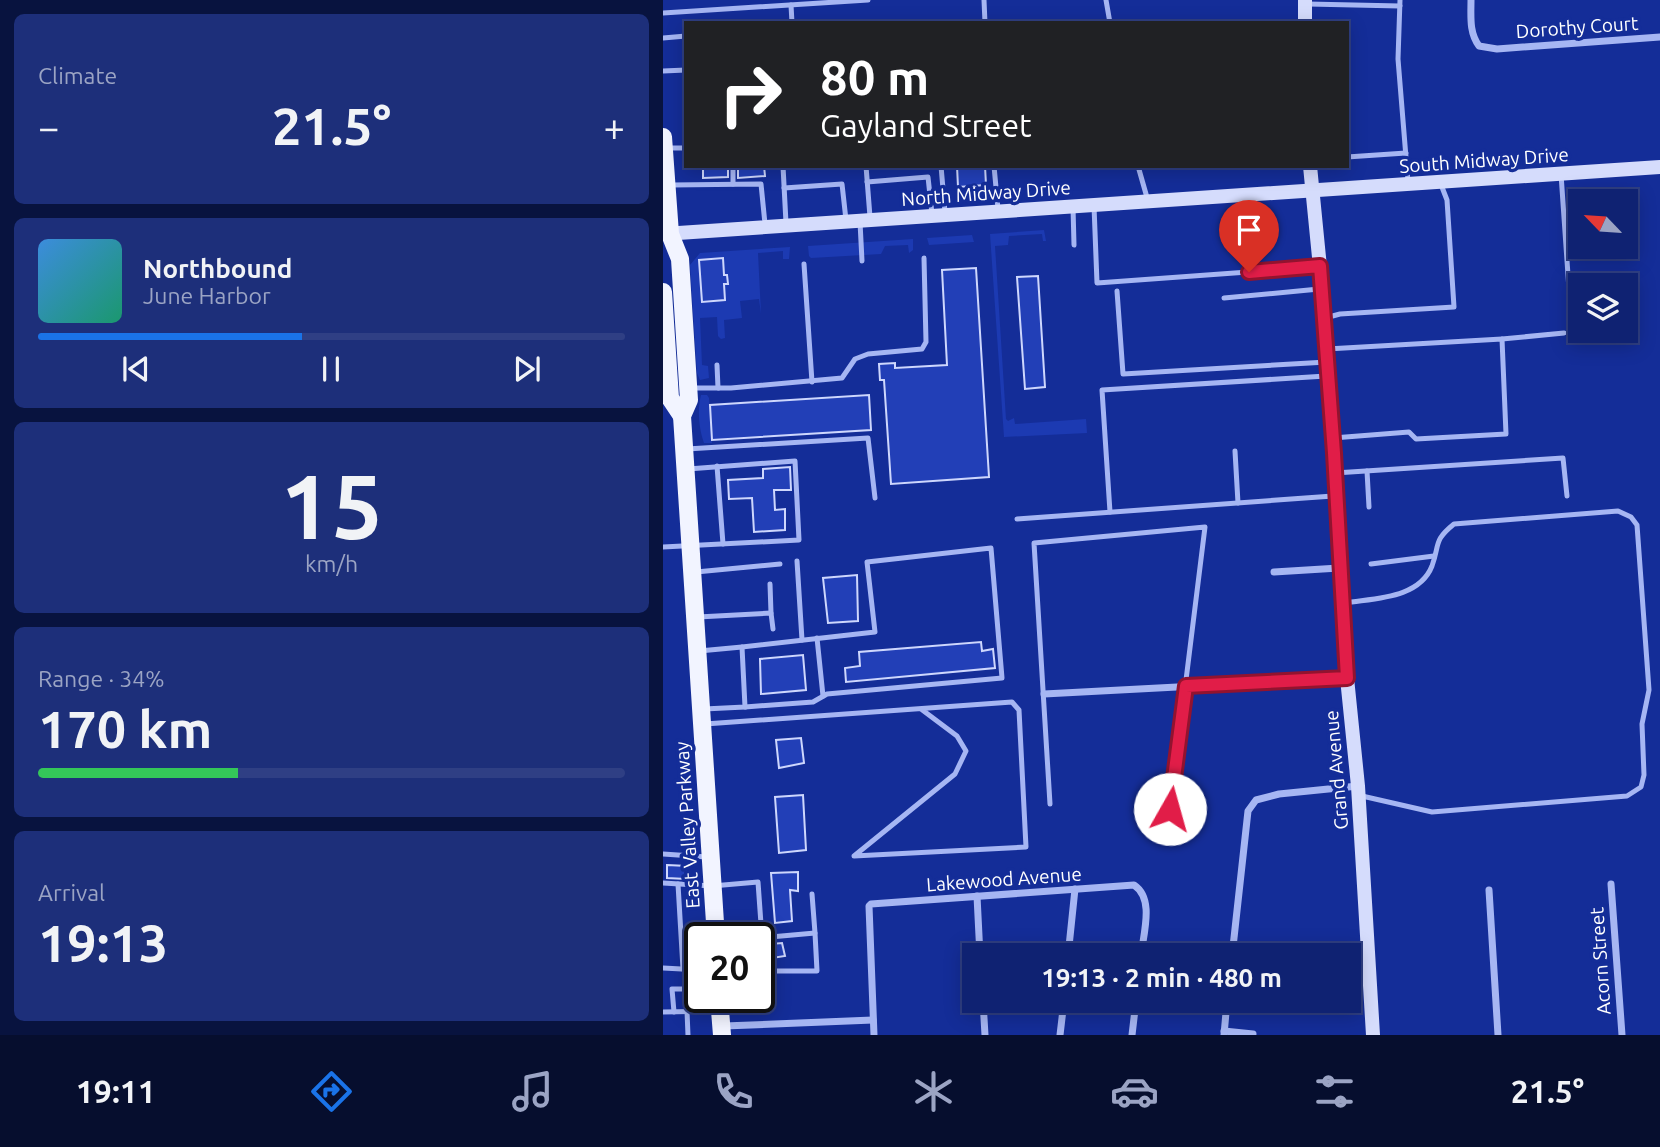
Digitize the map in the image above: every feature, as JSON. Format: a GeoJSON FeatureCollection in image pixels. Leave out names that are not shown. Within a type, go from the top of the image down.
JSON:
{"type":"FeatureCollection","features":[{"type":"Feature","properties":{"kind":"main road","name":"East Valley Parkway"},"geometry":{"type":"LineString","coordinates":[[663,137],[666,234],[663,254]]}},
{"type":"Feature","properties":{"kind":"main road","name":"East Valley Parkway"},"geometry":{"type":"LineString","coordinates":[[666,234],[680,258],[689,400],[682,416],[714,922]]}},
{"type":"Feature","properties":{"kind":"main road","name":"East Valley Parkway"},"geometry":{"type":"LineString","coordinates":[[663,294],[666,381],[670,398],[682,416]]}},
{"type":"Feature","properties":{"kind":"street","name":"Dorothy Court"},"geometry":{"type":"LineString","coordinates":[[1471,0],[1470,28],[1479,46],[1497,49],[1660,37]]}},
{"type":"Feature","properties":{"kind":"street"},"geometry":{"type":"LineString","coordinates":[[1305,2],[1305,21]]}},
{"type":"Feature","properties":{"kind":"street","name":"South Midway Drive"},"geometry":{"type":"LineString","coordinates":[[1311,190],[1660,167]]}},
{"type":"Feature","properties":{"kind":"street","name":"Grand Avenue"},"geometry":{"type":"LineString","coordinates":[[1310,168],[1325,318],[1339,568],[1358,791],[1373,1035]]}},
{"type":"Feature","properties":{"kind":"street","name":"North Midway Drive"},"geometry":{"type":"LineString","coordinates":[[666,234],[1311,190]]}},
{"type":"Feature","properties":{"kind":"street"},"geometry":{"type":"LineString","coordinates":[[1274,572],[1339,568]]}},
{"type":"Feature","properties":{"kind":"street"},"geometry":{"type":"LineString","coordinates":[[1044,694],[1347,678]]}},
{"type":"Feature","properties":{"kind":"street"},"geometry":{"type":"LineString","coordinates":[[1234,943],[1249,811],[1256,800],[1280,794],[1358,791]]}},
{"type":"Feature","properties":{"kind":"street","name":"Acorn Street"},"geometry":{"type":"LineString","coordinates":[[1611,884],[1622,1035]]}},
{"type":"Feature","properties":{"kind":"street","name":"Lakewood Avenue"},"geometry":{"type":"LineString","coordinates":[[873,1020],[871,904],[1134,886],[1138,887],[1147,901],[1142,943]]}},
{"type":"Feature","properties":{"kind":"street"},"geometry":{"type":"LineString","coordinates":[[1069,943],[1075,890]]}},
{"type":"Feature","properties":{"kind":"street"},"geometry":{"type":"LineString","coordinates":[[1489,890],[1498,1035]]}},
{"type":"Feature","properties":{"kind":"street"},"geometry":{"type":"LineString","coordinates":[[977,896],[979,943]]}},
{"type":"Feature","properties":{"kind":"street"},"geometry":{"type":"LineString","coordinates":[[984,1013],[985,1035]]}},
{"type":"Feature","properties":{"kind":"street"},"geometry":{"type":"LineString","coordinates":[[1060,1035],[1063,1013]]}},
{"type":"Feature","properties":{"kind":"street"},"geometry":{"type":"LineString","coordinates":[[1132,1035],[1134,1013]]}},
{"type":"Feature","properties":{"kind":"street"},"geometry":{"type":"LineString","coordinates":[[1226,1013],[1224,1033],[1253,1034]]}},
{"type":"Feature","properties":{"kind":"street"},"geometry":{"type":"LineString","coordinates":[[721,1017],[873,1020],[874,1035]]}},
{"type":"Feature","properties":{"kind":"lane"},"geometry":{"type":"LineString","coordinates":[[701,0],[701,10]]}},
{"type":"Feature","properties":{"kind":"lane"},"geometry":{"type":"LineString","coordinates":[[663,13],[791,5],[802,2],[868,0]]}},
{"type":"Feature","properties":{"kind":"lane"},"geometry":{"type":"LineString","coordinates":[[984,0],[985,21]]}},
{"type":"Feature","properties":{"kind":"lane"},"geometry":{"type":"LineString","coordinates":[[1106,0],[1110,21]]}},
{"type":"Feature","properties":{"kind":"lane"},"geometry":{"type":"LineString","coordinates":[[1305,2],[1400,3],[1398,59],[1408,184]]}},
{"type":"Feature","properties":{"kind":"lane"},"geometry":{"type":"LineString","coordinates":[[791,5],[792,21]]}},
{"type":"Feature","properties":{"kind":"lane"},"geometry":{"type":"LineString","coordinates":[[663,38],[684,36]]}},
{"type":"Feature","properties":{"kind":"lane"},"geometry":{"type":"LineString","coordinates":[[663,71],[684,70]]}},
{"type":"Feature","properties":{"kind":"lane"},"geometry":{"type":"LineString","coordinates":[[664,148],[684,148]]}},
{"type":"Feature","properties":{"kind":"lane"},"geometry":{"type":"LineString","coordinates":[[1349,157],[1406,153]]}},
{"type":"Feature","properties":{"kind":"lane"},"geometry":{"type":"LineString","coordinates":[[733,168],[733,184]]}},
{"type":"Feature","properties":{"kind":"lane"},"geometry":{"type":"LineString","coordinates":[[783,168],[786,226]]}},
{"type":"Feature","properties":{"kind":"lane"},"geometry":{"type":"LineString","coordinates":[[862,261],[859,221],[867,182],[866,168]]}},
{"type":"Feature","properties":{"kind":"lane"},"geometry":{"type":"LineString","coordinates":[[939,216],[941,168]]}},
{"type":"Feature","properties":{"kind":"lane"},"geometry":{"type":"LineString","coordinates":[[994,168],[999,198],[998,212]]}},
{"type":"Feature","properties":{"kind":"lane"},"geometry":{"type":"LineString","coordinates":[[1139,168],[1148,201]]}},
{"type":"Feature","properties":{"kind":"lane"},"geometry":{"type":"LineString","coordinates":[[1561,174],[1568,275]]}},
{"type":"Feature","properties":{"kind":"lane"},"geometry":{"type":"LineString","coordinates":[[867,182],[928,177],[939,216]]}},
{"type":"Feature","properties":{"kind":"lane"},"geometry":{"type":"LineString","coordinates":[[1325,318],[1340,314],[1454,307],[1447,201],[1441,182]]}},
{"type":"Feature","properties":{"kind":"lane"},"geometry":{"type":"LineString","coordinates":[[665,185],[761,184],[765,228]]}},
{"type":"Feature","properties":{"kind":"lane"},"geometry":{"type":"LineString","coordinates":[[784,188],[842,184],[859,221]]}},
{"type":"Feature","properties":{"kind":"lane"},"geometry":{"type":"LineString","coordinates":[[1094,205],[1097,283],[1320,266]]}},
{"type":"Feature","properties":{"kind":"lane"},"geometry":{"type":"LineString","coordinates":[[1073,206],[1074,246]]}},
{"type":"Feature","properties":{"kind":"lane"},"geometry":{"type":"LineString","coordinates":[[688,388],[842,378],[855,359],[868,354],[922,349],[926,342],[924,258]]}},
{"type":"Feature","properties":{"kind":"lane"},"geometry":{"type":"LineString","coordinates":[[804,264],[812,382]]}},
{"type":"Feature","properties":{"kind":"lane"},"geometry":{"type":"LineString","coordinates":[[1224,298],[1322,289]]}},
{"type":"Feature","properties":{"kind":"lane"},"geometry":{"type":"LineString","coordinates":[[1117,291],[1123,374],[1328,362]]}},
{"type":"Feature","properties":{"kind":"lane"},"geometry":{"type":"LineString","coordinates":[[1110,512],[1102,390],[1502,339],[1564,334]]}},
{"type":"Feature","properties":{"kind":"lane"},"geometry":{"type":"LineString","coordinates":[[1333,438],[1409,432],[1416,439],[1506,435],[1502,339]]}},
{"type":"Feature","properties":{"kind":"lane"},"geometry":{"type":"LineString","coordinates":[[717,366],[718,388]]}},
{"type":"Feature","properties":{"kind":"lane"},"geometry":{"type":"LineString","coordinates":[[684,449],[868,438],[875,498]]}},
{"type":"Feature","properties":{"kind":"lane"},"geometry":{"type":"LineString","coordinates":[[1235,451],[1238,503]]}},
{"type":"Feature","properties":{"kind":"lane"},"geometry":{"type":"LineString","coordinates":[[1335,473],[1563,458],[1567,496]]}},
{"type":"Feature","properties":{"kind":"lane"},"geometry":{"type":"LineString","coordinates":[[663,547],[799,540],[795,461],[685,469]]}},
{"type":"Feature","properties":{"kind":"lane"},"geometry":{"type":"LineString","coordinates":[[717,466],[723,544]]}},
{"type":"Feature","properties":{"kind":"lane"},"geometry":{"type":"LineString","coordinates":[[1367,471],[1369,507]]}},
{"type":"Feature","properties":{"kind":"lane"},"geometry":{"type":"LineString","coordinates":[[1017,519],[1336,496]]}},
{"type":"Feature","properties":{"kind":"lane"},"geometry":{"type":"LineString","coordinates":[[1342,603],[1403,593],[1423,582],[1432,566],[1439,536],[1453,524],[1618,511],[1631,517],[1637,525],[1649,690],[1642,724],[1644,775],[1641,787],[1627,796],[1432,812],[1358,791]]}},
{"type":"Feature","properties":{"kind":"lane"},"geometry":{"type":"LineString","coordinates":[[1050,804],[1034,543],[1205,527],[1170,809]]}},
{"type":"Feature","properties":{"kind":"lane"},"geometry":{"type":"LineString","coordinates":[[697,652],[875,632],[867,562],[991,548],[1002,678],[827,694],[813,702],[745,707],[701,717]]}},
{"type":"Feature","properties":{"kind":"lane"},"geometry":{"type":"LineString","coordinates":[[1371,564],[1434,556]]}},
{"type":"Feature","properties":{"kind":"lane"},"geometry":{"type":"LineString","coordinates":[[797,561],[802,640]]}},
{"type":"Feature","properties":{"kind":"lane"},"geometry":{"type":"LineString","coordinates":[[692,572],[780,564]]}},
{"type":"Feature","properties":{"kind":"lane"},"geometry":{"type":"LineString","coordinates":[[770,584],[773,629]]}},
{"type":"Feature","properties":{"kind":"lane"},"geometry":{"type":"LineString","coordinates":[[695,617],[771,613]]}},
{"type":"Feature","properties":{"kind":"lane"},"geometry":{"type":"LineString","coordinates":[[817,638],[823,696]]}},
{"type":"Feature","properties":{"kind":"lane"},"geometry":{"type":"LineString","coordinates":[[742,647],[745,707]]}},
{"type":"Feature","properties":{"kind":"lane"},"geometry":{"type":"LineString","coordinates":[[701,717],[921,709],[1012,702],[1019,710],[1026,847],[854,856],[955,774],[966,751],[957,736],[921,709]]}},
{"type":"Feature","properties":{"kind":"lane"},"geometry":{"type":"LineString","coordinates":[[663,854],[710,857]]}},
{"type":"Feature","properties":{"kind":"lane"},"geometry":{"type":"LineString","coordinates":[[663,883],[712,886],[758,882],[759,922]]}},
{"type":"Feature","properties":{"kind":"lane"},"geometry":{"type":"LineString","coordinates":[[663,968],[683,969],[678,884]]}},
{"type":"Feature","properties":{"kind":"lane"},"geometry":{"type":"LineString","coordinates":[[775,971],[817,971],[812,894]]}},
{"type":"Feature","properties":{"kind":"lane"},"geometry":{"type":"LineString","coordinates":[[775,937],[815,933]]}},
{"type":"Feature","properties":{"kind":"lane"},"geometry":{"type":"LineString","coordinates":[[674,1012],[672,989],[684,989]]}},
{"type":"Feature","properties":{"kind":"lane"},"geometry":{"type":"LineString","coordinates":[[663,1012],[684,1012]]}},
{"type":"Feature","properties":{"kind":"lane"},"geometry":{"type":"LineString","coordinates":[[687,1013],[688,1035]]}},
{"type":"Feature","properties":{"kind":"lane"},"geometry":{"type":"LineString","coordinates":[[694,1013],[721,1017]]}},
{"type":"Feature","properties":{"kind":"shaded area"},"geometry":{"type":"Polygon","coordinates":[[[1044,230],[1046,241],[1043,241],[1042,234],[1009,236],[1008,245],[995,246],[1006,419],[1008,421],[1014,418],[1015,424],[1086,419],[1087,433],[1004,437],[990,234],[1044,230]]]}},
{"type":"Feature","properties":{"kind":"shaded area"},"geometry":{"type":"Polygon","coordinates":[[[972,235],[974,242],[929,245],[927,238],[972,235]]]}},
{"type":"Feature","properties":{"kind":"shaded area"},"geometry":{"type":"Polygon","coordinates":[[[913,239],[913,250],[909,253],[908,245],[885,246],[881,254],[809,256],[808,246],[913,239]]]}},
{"type":"Feature","properties":{"kind":"shaded area"},"geometry":{"type":"Polygon","coordinates":[[[790,247],[789,259],[783,259],[783,251],[758,253],[761,314],[759,299],[740,301],[742,318],[724,320],[725,338],[721,339],[718,336],[717,317],[700,318],[702,365],[708,366],[709,378],[700,380],[697,373],[690,265],[700,253],[790,247]],[[723,258],[699,260],[702,301],[725,300],[724,284],[728,284],[727,275],[724,275],[723,258]]]}},
{"type":"Feature","properties":{"kind":"shaded area"},"geometry":{"type":"Polygon","coordinates":[[[701,395],[707,395],[709,398],[712,443],[704,443],[701,432],[701,395]]]}},
{"type":"Feature","properties":{"kind":"building"},"geometry":{"type":"Polygon","coordinates":[[[703,168],[728,168],[728,177],[703,178],[703,168]]]}},
{"type":"Feature","properties":{"kind":"building"},"geometry":{"type":"Polygon","coordinates":[[[738,168],[764,168],[765,176],[738,178],[738,168]]]}},
{"type":"Feature","properties":{"kind":"building"},"geometry":{"type":"Polygon","coordinates":[[[957,168],[985,168],[986,185],[958,187],[957,168]]]}},
{"type":"Feature","properties":{"kind":"building"},"geometry":{"type":"Polygon","coordinates":[[[723,258],[724,275],[727,275],[728,284],[724,284],[725,300],[702,302],[699,260],[723,258]]]}},
{"type":"Feature","properties":{"kind":"building"},"geometry":{"type":"Polygon","coordinates":[[[976,268],[989,477],[891,484],[884,380],[880,380],[879,364],[895,363],[895,368],[947,365],[942,270],[976,268]]]}},
{"type":"Feature","properties":{"kind":"building"},"geometry":{"type":"Polygon","coordinates":[[[1038,276],[1045,387],[1025,389],[1017,277],[1038,276]]]}},
{"type":"Feature","properties":{"kind":"building"},"geometry":{"type":"Polygon","coordinates":[[[869,395],[871,430],[712,440],[710,405],[869,395]]]}},
{"type":"Feature","properties":{"kind":"building"},"geometry":{"type":"Polygon","coordinates":[[[790,467],[791,490],[774,490],[775,510],[785,509],[785,530],[754,532],[752,498],[729,499],[728,480],[763,478],[763,469],[790,467]]]}},
{"type":"Feature","properties":{"kind":"building"},"geometry":{"type":"Polygon","coordinates":[[[857,575],[858,621],[828,623],[823,578],[857,575]]]}},
{"type":"Feature","properties":{"kind":"building"},"geometry":{"type":"Polygon","coordinates":[[[981,642],[982,651],[993,649],[995,668],[846,682],[845,668],[860,666],[859,652],[981,642]]]}},
{"type":"Feature","properties":{"kind":"building"},"geometry":{"type":"Polygon","coordinates":[[[803,655],[806,690],[761,694],[760,659],[803,655]]]}},
{"type":"Feature","properties":{"kind":"building"},"geometry":{"type":"Polygon","coordinates":[[[801,738],[804,763],[779,768],[776,740],[801,738]]]}},
{"type":"Feature","properties":{"kind":"building"},"geometry":{"type":"Polygon","coordinates":[[[803,795],[806,850],[779,853],[775,797],[803,795]]]}},
{"type":"Feature","properties":{"kind":"building"},"geometry":{"type":"Polygon","coordinates":[[[667,865],[687,866],[686,879],[667,878],[667,865]]]}},
{"type":"Feature","properties":{"kind":"building"},"geometry":{"type":"Polygon","coordinates":[[[798,872],[798,891],[790,890],[792,921],[775,923],[771,873],[798,872]]]}},
{"type":"Feature","properties":{"kind":"building"},"geometry":{"type":"Polygon","coordinates":[[[782,943],[785,956],[775,958],[775,944],[782,943]]]}},
{"type":"Feature","properties":{"kind":"route"},"geometry":{"type":"LineString","coordinates":[[1170,809],[1186,686],[1347,678],[1320,266],[1249,272]]}}]}
